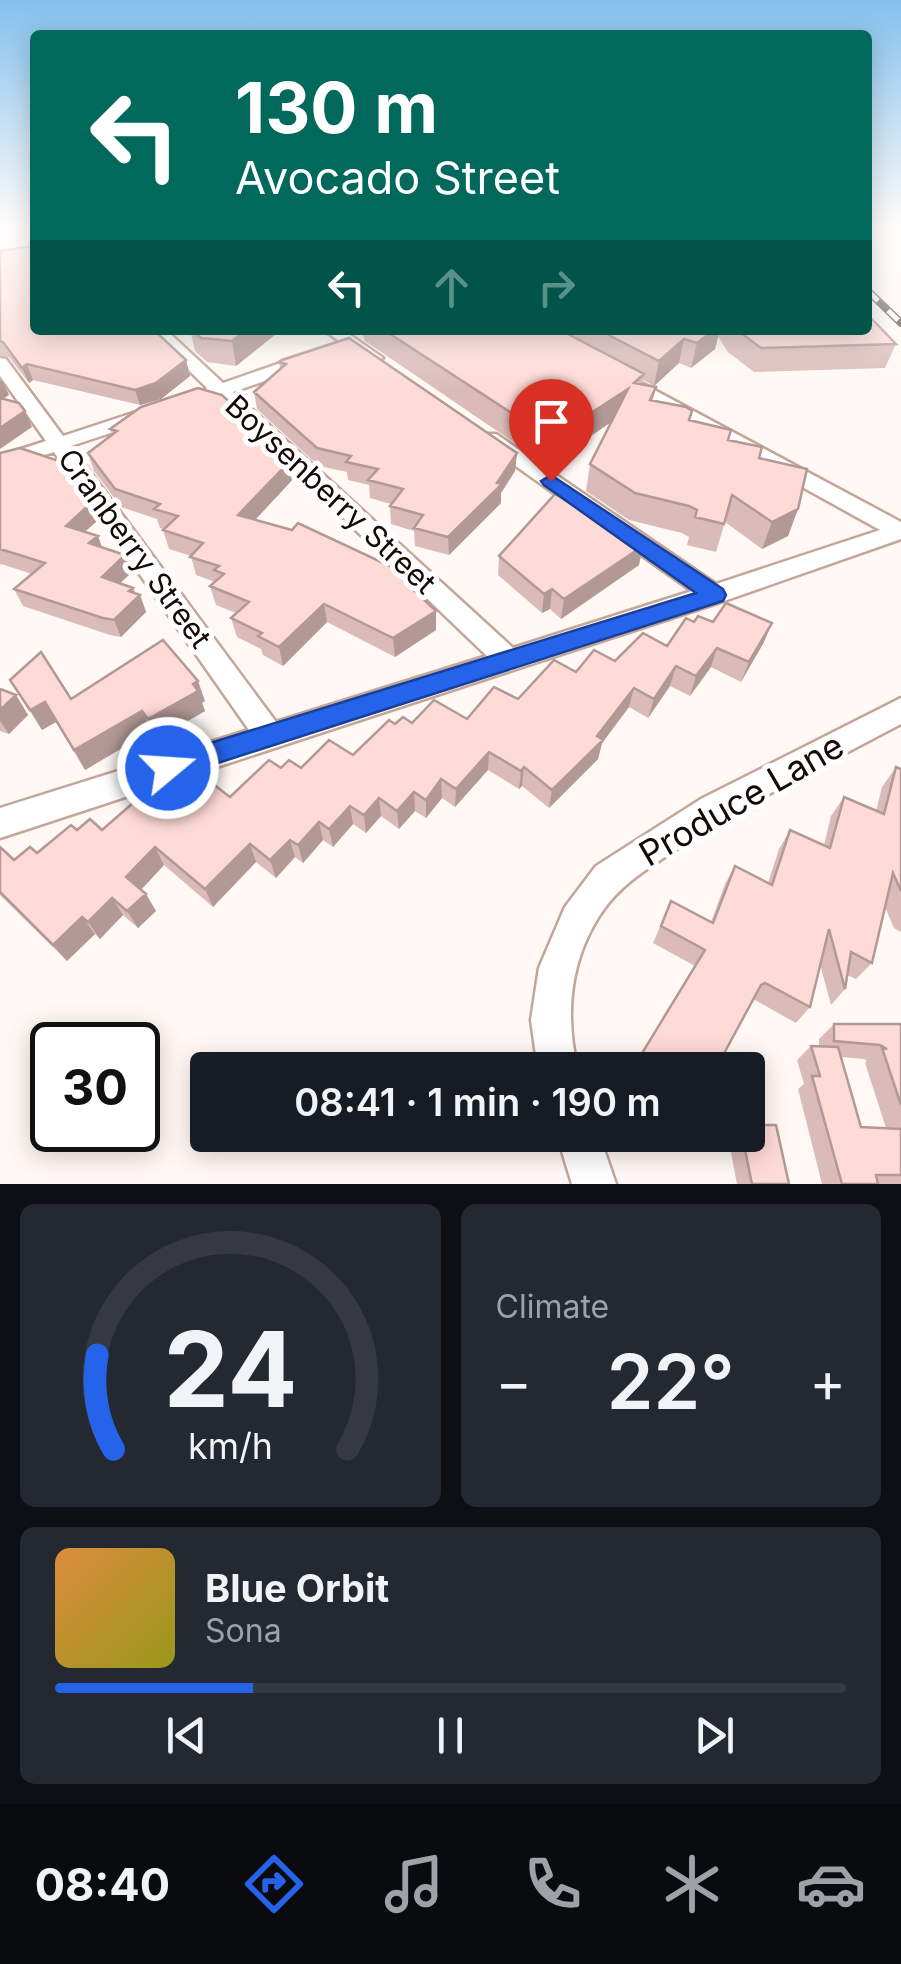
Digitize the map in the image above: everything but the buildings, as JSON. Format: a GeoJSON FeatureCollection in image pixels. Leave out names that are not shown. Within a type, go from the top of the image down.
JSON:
{"type":"FeatureCollection","features":[{"type":"Feature","properties":{"kind":"street","name":"Boysenberry Street"},"geometry":{"type":"LineString","coordinates":[[161,335],[506,658]]}},
{"type":"Feature","properties":{"kind":"street"},"geometry":{"type":"LineString","coordinates":[[0,463],[220,390],[340,342],[387,367]]}},
{"type":"Feature","properties":{"kind":"street","name":"Cranberry Street"},"geometry":{"type":"LineString","coordinates":[[0,363],[268,734]]}},
{"type":"Feature","properties":{"kind":"street"},"geometry":{"type":"LineString","coordinates":[[597,366],[900,532]]}},
{"type":"Feature","properties":{"kind":"street"},"geometry":{"type":"LineString","coordinates":[[469,424],[715,595]]}},
{"type":"Feature","properties":{"kind":"street"},"geometry":{"type":"LineString","coordinates":[[0,823],[506,658],[715,595],[900,532]]}},
{"type":"Feature","properties":{"kind":"street","name":"Produce Lane"},"geometry":{"type":"LineString","coordinates":[[553,1052],[552,984],[573,928],[608,877],[685,824],[901,710]]}},
{"type":"Feature","properties":{"kind":"street"},"geometry":{"type":"LineString","coordinates":[[584,1152],[594,1184]]}},
{"type":"Feature","properties":{"kind":"railway"},"geometry":{"type":"LineString","coordinates":[[872,295],[901,323]]}},
{"type":"Feature","properties":{"kind":"route"},"geometry":{"type":"LineString","coordinates":[[168,768],[715,595],[551,481]]}}]}
